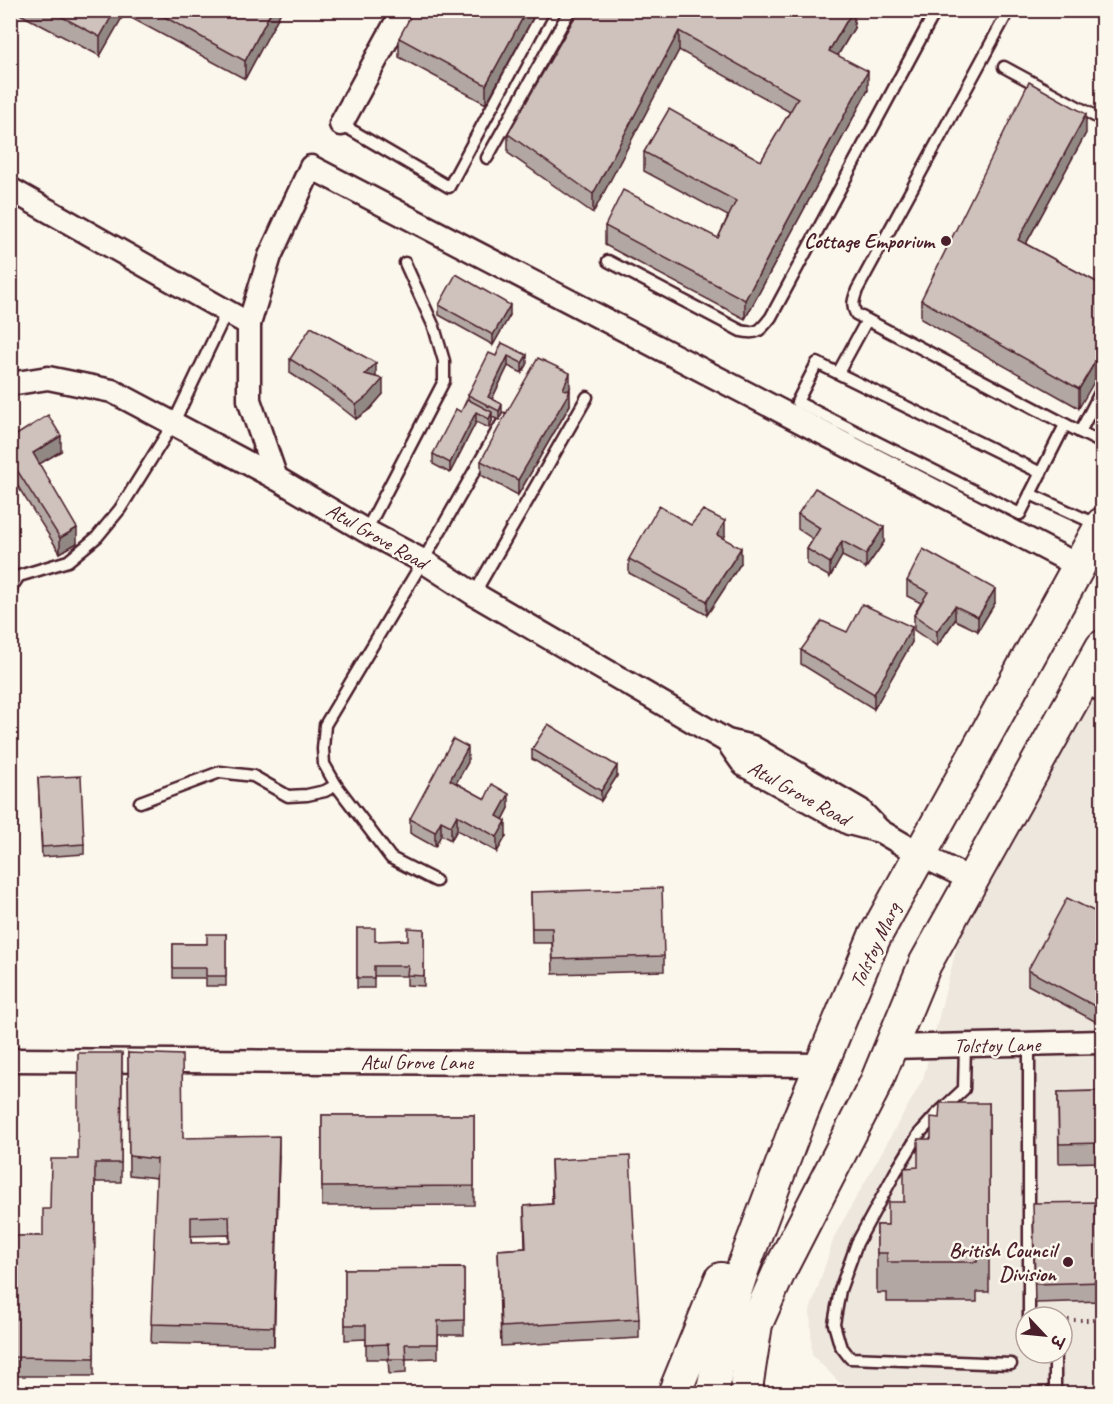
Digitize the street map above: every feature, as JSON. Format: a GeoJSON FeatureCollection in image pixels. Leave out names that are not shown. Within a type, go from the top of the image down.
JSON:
{"type":"FeatureCollection","features":[{"type":"Feature","properties":{"kind":"main road","name":"Tolstoy Marg"},"geometry":{"type":"LineString","coordinates":[[712,1394],[728,1314],[799,1119],[874,938],[1102,525]]}},
{"type":"Feature","properties":{"kind":"main road"},"geometry":{"type":"LineString","coordinates":[[747,1394],[756,1324],[780,1270],[875,1085],[925,964],[972,880],[1092,691],[1102,646]]}},
{"type":"Feature","properties":{"kind":"main road"},"geometry":{"type":"LineString","coordinates":[[674,1394],[758,1189],[799,1119]]}},
{"type":"Feature","properties":{"kind":"main road"},"geometry":{"type":"LineString","coordinates":[[751,1355],[769,1394]]}},
{"type":"Feature","properties":{"kind":"street"},"geometry":{"type":"LineString","coordinates":[[340,124],[403,10]]}},
{"type":"Feature","properties":{"kind":"street"},"geometry":{"type":"LineString","coordinates":[[276,478],[249,400],[249,324],[270,256],[311,168],[1079,566]]}},
{"type":"Feature","properties":{"kind":"street"},"geometry":{"type":"LineString","coordinates":[[10,189],[249,324]]}},
{"type":"Feature","properties":{"kind":"street","name":"Atul Grove Road"},"geometry":{"type":"LineString","coordinates":[[10,384],[48,378],[112,391],[276,478],[366,531],[423,561],[474,594],[727,741],[752,747],[860,810],[880,831],[921,855],[972,880]]}},
{"type":"Feature","properties":{"kind":"street","name":"Tolstoy Lane"},"geometry":{"type":"LineString","coordinates":[[891,1047],[1102,1042]]}},
{"type":"Feature","properties":{"kind":"street","name":"Atul Grove Lane"},"geometry":{"type":"LineString","coordinates":[[10,1060],[823,1065]]}},
{"type":"Feature","properties":{"kind":"lane"},"geometry":{"type":"LineString","coordinates":[[340,124],[449,187],[544,10]]}},
{"type":"Feature","properties":{"kind":"lane"},"geometry":{"type":"LineString","coordinates":[[487,158],[570,10]]}},
{"type":"Feature","properties":{"kind":"lane"},"geometry":{"type":"LineString","coordinates":[[608,261],[741,331],[752,333],[761,330],[771,317],[935,14],[920,10]]}},
{"type":"Feature","properties":{"kind":"lane"},"geometry":{"type":"LineString","coordinates":[[1009,10],[857,290],[853,308],[856,314],[867,320],[1102,443]]}},
{"type":"Feature","properties":{"kind":"lane"},"geometry":{"type":"LineString","coordinates":[[1004,67],[1102,120]]}},
{"type":"Feature","properties":{"kind":"lane"},"geometry":{"type":"LineString","coordinates":[[366,531],[444,381],[444,361],[434,327],[405,263]]}},
{"type":"Feature","properties":{"kind":"lane"},"geometry":{"type":"LineString","coordinates":[[10,616],[11,588],[19,576],[68,561],[97,537],[120,509],[173,424],[227,311]]}},
{"type":"Feature","properties":{"kind":"lane"},"geometry":{"type":"LineString","coordinates":[[838,373],[867,320]]}},
{"type":"Feature","properties":{"kind":"lane"},"geometry":{"type":"LineString","coordinates":[[1041,473],[817,363],[797,402],[1020,514],[1041,473],[1065,425]]}},
{"type":"Feature","properties":{"kind":"lane"},"geometry":{"type":"LineString","coordinates":[[1080,432],[1102,389]]}},
{"type":"Feature","properties":{"kind":"lane"},"geometry":{"type":"LineString","coordinates":[[474,594],[587,397]]}},
{"type":"Feature","properties":{"kind":"lane"},"geometry":{"type":"LineString","coordinates":[[436,881],[391,858],[336,784],[324,764],[323,748],[326,725],[509,410]]}},
{"type":"Feature","properties":{"kind":"lane"},"geometry":{"type":"LineString","coordinates":[[1030,494],[1102,525]]}},
{"type":"Feature","properties":{"kind":"lane"},"geometry":{"type":"LineString","coordinates":[[140,802],[220,772],[253,776],[288,796],[325,791],[336,784]]}},
{"type":"Feature","properties":{"kind":"lane"},"geometry":{"type":"LineString","coordinates":[[1029,1044],[1029,1305]]}},
{"type":"Feature","properties":{"kind":"lane"},"geometry":{"type":"LineString","coordinates":[[965,1045],[964,1089],[919,1134],[890,1183],[857,1243],[840,1290],[834,1324],[840,1345],[850,1358],[1011,1364]]}},
{"type":"Feature","properties":{"kind":"lane"},"geometry":{"type":"LineString","coordinates":[[1055,1365],[1055,1394]]}},
{"type":"Feature","properties":{"kind":"path"},"geometry":{"type":"LineString","coordinates":[[1096,29],[1102,21]]}},
{"type":"Feature","properties":{"kind":"path"},"geometry":{"type":"LineString","coordinates":[[1074,1320],[1102,1320]]}},
{"type":"Feature","properties":{"kind":"shaded area"},"geometry":{"type":"Polygon","coordinates":[[[1102,686],[1102,1393],[866,1393],[840,1383],[812,1355],[810,1311],[835,1235],[923,1079],[963,922],[1102,686]]]}},
{"type":"Feature","properties":{"kind":"building"},"geometry":{"type":"Polygon","coordinates":[[[49,10],[115,10],[100,37],[49,10]]]}},
{"type":"Feature","properties":{"kind":"building"},"geometry":{"type":"Polygon","coordinates":[[[152,10],[272,10],[245,61],[152,10]]]}},
{"type":"Feature","properties":{"kind":"building"},"geometry":{"type":"Polygon","coordinates":[[[414,10],[527,10],[486,85],[399,38],[414,10]]]}},
{"type":"Feature","properties":{"kind":"building"},"geometry":{"type":"Polygon","coordinates":[[[579,10],[853,10],[829,51],[868,71],[745,300],[605,226],[623,190],[718,238],[736,201],[644,152],[669,109],[761,161],[798,98],[679,31],[593,194],[508,134],[579,10]]]}},
{"type":"Feature","properties":{"kind":"building"},"geometry":{"type":"Polygon","coordinates":[[[1029,82],[1086,114],[1018,240],[1102,285],[1102,350],[1079,389],[921,300],[1029,82]]]}},
{"type":"Feature","properties":{"kind":"building"},"geometry":{"type":"Polygon","coordinates":[[[456,274],[510,305],[493,335],[439,305],[456,274]]]}},
{"type":"Feature","properties":{"kind":"building"},"geometry":{"type":"Polygon","coordinates":[[[311,327],[376,363],[365,374],[383,379],[356,405],[333,386],[290,359],[311,327]]]}},
{"type":"Feature","properties":{"kind":"building"},"geometry":{"type":"Polygon","coordinates":[[[502,343],[527,355],[522,363],[508,356],[488,397],[502,404],[499,411],[468,395],[489,353],[496,356],[502,343]]]}},
{"type":"Feature","properties":{"kind":"building"},"geometry":{"type":"Polygon","coordinates":[[[538,358],[570,373],[563,389],[570,391],[518,480],[481,461],[538,358]]]}},
{"type":"Feature","properties":{"kind":"building"},"geometry":{"type":"Polygon","coordinates":[[[467,399],[492,412],[489,419],[476,412],[450,463],[433,454],[456,409],[461,412],[467,399]]]}},
{"type":"Feature","properties":{"kind":"building"},"geometry":{"type":"Polygon","coordinates":[[[48,415],[61,436],[33,453],[77,528],[60,538],[10,459],[10,439],[48,415]]]}},
{"type":"Feature","properties":{"kind":"building"},"geometry":{"type":"Polygon","coordinates":[[[815,488],[884,527],[866,554],[842,541],[830,563],[807,549],[820,528],[798,514],[815,488]]]}},
{"type":"Feature","properties":{"kind":"building"},"geometry":{"type":"Polygon","coordinates":[[[659,506],[691,525],[703,510],[725,521],[717,535],[741,548],[707,601],[629,559],[659,506]]]}},
{"type":"Feature","properties":{"kind":"building"},"geometry":{"type":"Polygon","coordinates":[[[923,549],[995,589],[978,617],[955,606],[937,631],[914,615],[928,592],[907,581],[923,549]]]}},
{"type":"Feature","properties":{"kind":"building"},"geometry":{"type":"Polygon","coordinates":[[[862,604],[912,627],[874,694],[801,650],[822,621],[847,632],[862,604]]]}},
{"type":"Feature","properties":{"kind":"building"},"geometry":{"type":"Polygon","coordinates":[[[548,724],[617,766],[601,791],[532,749],[548,724]]]}},
{"type":"Feature","properties":{"kind":"building"},"geometry":{"type":"Polygon","coordinates":[[[453,739],[468,747],[450,780],[485,799],[492,784],[509,794],[497,816],[506,821],[497,837],[457,815],[451,826],[441,821],[435,832],[410,819],[453,739]]]}},
{"type":"Feature","properties":{"kind":"building"},"geometry":{"type":"Polygon","coordinates":[[[81,776],[84,844],[42,847],[38,778],[81,776]]]}},
{"type":"Feature","properties":{"kind":"building"},"geometry":{"type":"Polygon","coordinates":[[[662,888],[664,956],[553,959],[552,928],[532,928],[531,892],[662,888]]]}},
{"type":"Feature","properties":{"kind":"building"},"geometry":{"type":"Polygon","coordinates":[[[1067,898],[1102,915],[1102,1010],[1028,970],[1067,898]]]}},
{"type":"Feature","properties":{"kind":"building"},"geometry":{"type":"Polygon","coordinates":[[[357,928],[375,928],[375,941],[408,940],[408,928],[424,929],[424,976],[407,975],[408,966],[374,966],[374,978],[357,978],[357,928]]]}},
{"type":"Feature","properties":{"kind":"building"},"geometry":{"type":"Polygon","coordinates":[[[207,934],[226,934],[226,976],[206,976],[206,968],[173,968],[173,944],[207,944],[207,934]]]}},
{"type":"Feature","properties":{"kind":"building"},"geometry":{"type":"Polygon","coordinates":[[[78,1053],[122,1053],[121,1163],[95,1163],[94,1358],[10,1357],[10,1236],[43,1236],[43,1209],[50,1209],[51,1159],[78,1159],[78,1053]]]}},
{"type":"Feature","properties":{"kind":"building"},"geometry":{"type":"Polygon","coordinates":[[[128,1053],[182,1055],[183,1138],[279,1136],[274,1327],[151,1324],[157,1159],[129,1156],[128,1053]],[[229,1216],[191,1217],[191,1243],[230,1242],[229,1216]]]}},
{"type":"Feature","properties":{"kind":"building"},"geometry":{"type":"Polygon","coordinates":[[[1102,1091],[1102,1143],[1059,1144],[1058,1092],[1102,1091]]]}},
{"type":"Feature","properties":{"kind":"building"},"geometry":{"type":"Polygon","coordinates":[[[940,1103],[989,1103],[989,1253],[977,1252],[977,1262],[887,1262],[887,1253],[877,1253],[877,1225],[888,1225],[888,1202],[904,1202],[904,1168],[918,1167],[918,1139],[931,1139],[931,1117],[939,1118],[940,1103]]]}},
{"type":"Feature","properties":{"kind":"building"},"geometry":{"type":"Polygon","coordinates":[[[322,1115],[474,1115],[474,1186],[322,1187],[322,1115]]]}},
{"type":"Feature","properties":{"kind":"building"},"geometry":{"type":"Polygon","coordinates":[[[630,1156],[639,1319],[501,1327],[498,1250],[526,1248],[524,1206],[553,1204],[551,1160],[630,1156]]]}},
{"type":"Feature","properties":{"kind":"building","name":"British Council Division"},"geometry":{"type":"Polygon","coordinates":[[[1102,1202],[1102,1282],[1035,1284],[1033,1203],[1102,1202]]]}},
{"type":"Feature","properties":{"kind":"building"},"geometry":{"type":"Polygon","coordinates":[[[464,1268],[464,1320],[438,1321],[438,1344],[405,1344],[406,1359],[389,1359],[388,1344],[366,1345],[366,1325],[345,1325],[345,1269],[464,1268]]]}},
{"type":"Feature","properties":{"kind":"place","name":"Cottage Emporium"},"geometry":{"type":"Point","coordinates":[946,241]}},
{"type":"Feature","properties":{"kind":"place","name":"British Council Division"},"geometry":{"type":"Point","coordinates":[1068,1262]}}]}
